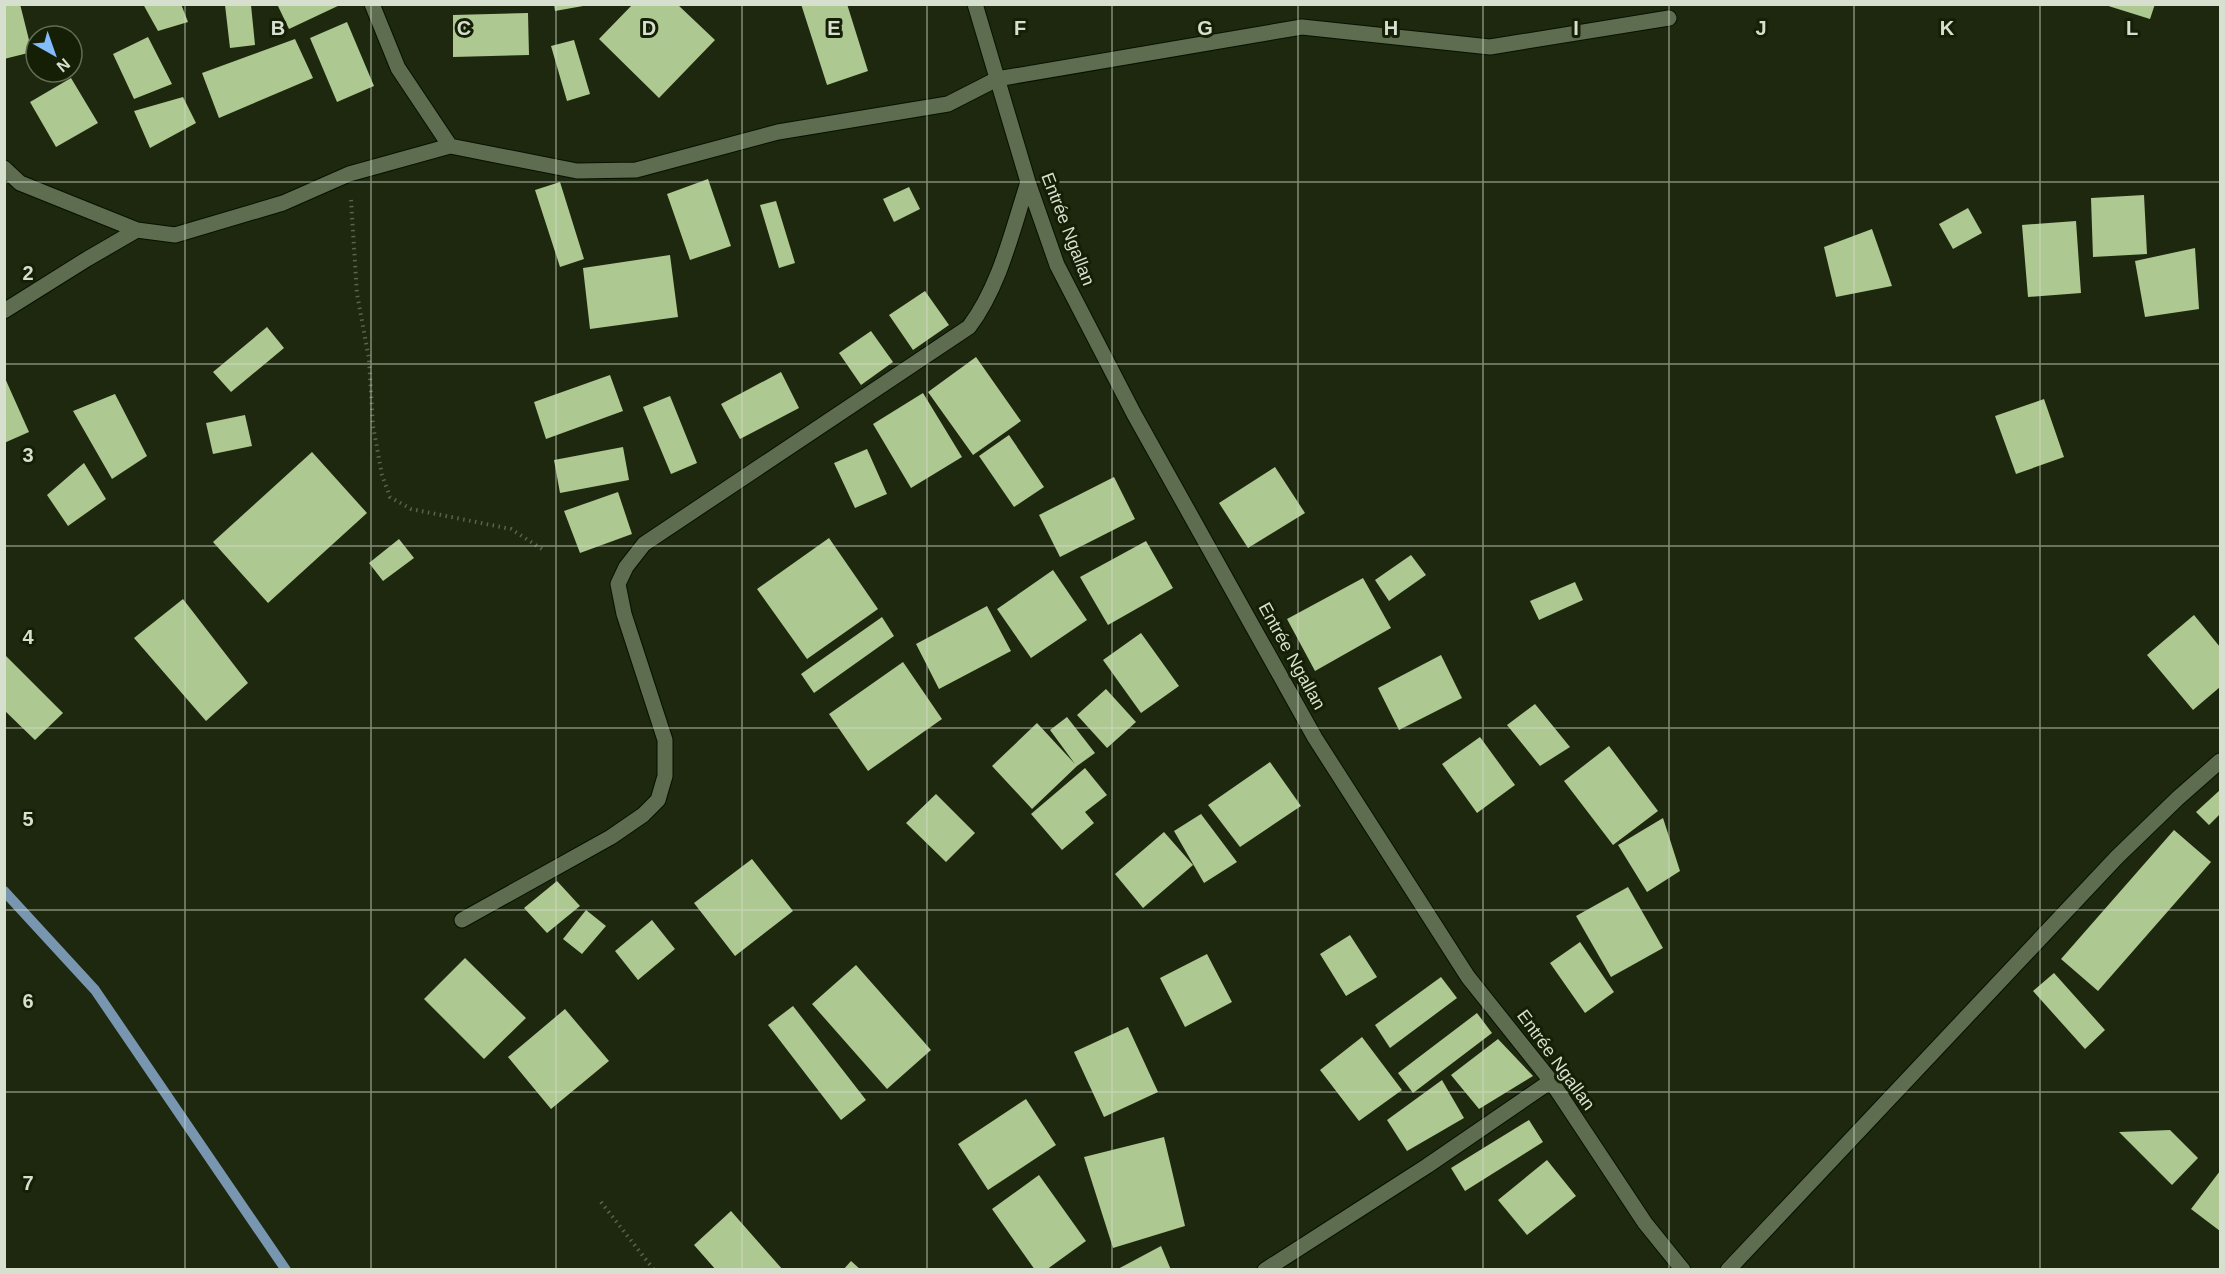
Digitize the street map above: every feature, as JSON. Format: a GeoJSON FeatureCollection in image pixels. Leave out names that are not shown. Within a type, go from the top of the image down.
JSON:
{"type":"FeatureCollection","features":[{"type":"Feature","properties":{"kind":"street"},"geometry":{"type":"LineString","coordinates":[[372,4],[399,68],[450,146]]}},
{"type":"Feature","properties":{"kind":"street","name":"Entrée Ngallan"},"geometry":{"type":"LineString","coordinates":[[975,4],[1028,182],[1057,265],[1134,414],[1315,738],[1462,968],[1551,1081],[1645,1223],[1683,1269]]}},
{"type":"Feature","properties":{"kind":"street"},"geometry":{"type":"LineString","coordinates":[[4,168],[20,183],[137,230],[175,235],[283,202],[349,174],[450,146],[577,171],[636,170],[778,132],[948,104],[997,79],[1302,27],[1490,47],[1669,18]]}},
{"type":"Feature","properties":{"kind":"street"},"geometry":{"type":"LineString","coordinates":[[462,920],[611,837],[643,815],[658,800],[665,776],[665,740],[624,614],[618,584],[626,567],[644,544],[969,327],[992,290],[1028,182]]}},
{"type":"Feature","properties":{"kind":"street"},"geometry":{"type":"LineString","coordinates":[[4,311],[137,230]]}},
{"type":"Feature","properties":{"kind":"street"},"geometry":{"type":"LineString","coordinates":[[1728,1269],[2117,857],[2220,761]]}},
{"type":"Feature","properties":{"kind":"street"},"geometry":{"type":"LineString","coordinates":[[1264,1269],[1427,1166],[1551,1081]]}},
{"type":"Feature","properties":{"kind":"path"},"geometry":{"type":"LineString","coordinates":[[349,174],[357,294],[369,359],[373,426],[382,475],[390,497],[411,509],[511,529],[542,549]]}},
{"type":"Feature","properties":{"kind":"path"},"geometry":{"type":"LineString","coordinates":[[601,1202],[654,1269]]}},
{"type":"Feature","properties":{"kind":"building"},"geometry":{"type":"Polygon","coordinates":[[[4,4],[20,4],[25,24],[24,54],[4,59],[4,4]]]}},
{"type":"Feature","properties":{"kind":"building"},"geometry":{"type":"Polygon","coordinates":[[[143,4],[181,4],[188,22],[158,31],[143,4]]]}},
{"type":"Feature","properties":{"kind":"building"},"geometry":{"type":"Polygon","coordinates":[[[277,4],[342,4],[289,29],[277,4]]]}},
{"type":"Feature","properties":{"kind":"building"},"geometry":{"type":"Polygon","coordinates":[[[554,4],[583,4],[583,6],[555,11],[554,4]]]}},
{"type":"Feature","properties":{"kind":"building"},"geometry":{"type":"Polygon","coordinates":[[[633,4],[677,4],[715,40],[659,98],[599,39],[633,4]]]}},
{"type":"Feature","properties":{"kind":"building"},"geometry":{"type":"Polygon","coordinates":[[[801,4],[847,4],[868,71],[827,85],[801,4]]]}},
{"type":"Feature","properties":{"kind":"building"},"geometry":{"type":"Polygon","coordinates":[[[2102,4],[2155,4],[2150,19],[2102,4]]]}},
{"type":"Feature","properties":{"kind":"building"},"geometry":{"type":"Polygon","coordinates":[[[225,5],[251,5],[255,45],[230,48],[225,5]]]}},
{"type":"Feature","properties":{"kind":"building"},"geometry":{"type":"Polygon","coordinates":[[[528,13],[529,55],[453,57],[453,15],[528,13]]]}},
{"type":"Feature","properties":{"kind":"building"},"geometry":{"type":"Polygon","coordinates":[[[347,22],[374,86],[337,102],[310,38],[347,22]]]}},
{"type":"Feature","properties":{"kind":"building"},"geometry":{"type":"Polygon","coordinates":[[[148,37],[172,84],[134,99],[113,54],[148,37]]]}},
{"type":"Feature","properties":{"kind":"building"},"geometry":{"type":"Polygon","coordinates":[[[295,39],[313,78],[219,118],[202,73],[295,39]]]}},
{"type":"Feature","properties":{"kind":"building"},"geometry":{"type":"Polygon","coordinates":[[[574,40],[590,94],[567,101],[551,46],[574,40]]]}},
{"type":"Feature","properties":{"kind":"building"},"geometry":{"type":"Polygon","coordinates":[[[61,84],[75,84],[98,123],[56,147],[30,102],[61,84]]]}},
{"type":"Feature","properties":{"kind":"building"},"geometry":{"type":"Polygon","coordinates":[[[183,97],[196,123],[150,148],[134,111],[183,97]]]}},
{"type":"Feature","properties":{"kind":"building"},"geometry":{"type":"Polygon","coordinates":[[[708,179],[731,246],[690,260],[667,194],[708,179]]]}},
{"type":"Feature","properties":{"kind":"building"},"geometry":{"type":"Polygon","coordinates":[[[560,182],[584,259],[560,267],[535,190],[560,182]]]}},
{"type":"Feature","properties":{"kind":"building"},"geometry":{"type":"Polygon","coordinates":[[[909,187],[920,209],[894,222],[883,199],[909,187]]]}},
{"type":"Feature","properties":{"kind":"building"},"geometry":{"type":"Polygon","coordinates":[[[2144,195],[2147,254],[2093,257],[2091,198],[2144,195]]]}},
{"type":"Feature","properties":{"kind":"building"},"geometry":{"type":"Polygon","coordinates":[[[776,201],[795,263],[779,268],[760,205],[776,201]]]}},
{"type":"Feature","properties":{"kind":"building"},"geometry":{"type":"Polygon","coordinates":[[[1968,208],[1982,233],[1953,249],[1939,224],[1968,208]]]}},
{"type":"Feature","properties":{"kind":"building"},"geometry":{"type":"Polygon","coordinates":[[[2076,221],[2081,293],[2028,297],[2022,225],[2076,221]]]}},
{"type":"Feature","properties":{"kind":"building"},"geometry":{"type":"Polygon","coordinates":[[[1872,229],[1892,286],[1836,297],[1824,247],[1872,229]]]}},
{"type":"Feature","properties":{"kind":"building"},"geometry":{"type":"Polygon","coordinates":[[[2195,248],[2199,309],[2145,317],[2135,261],[2195,248]]]}},
{"type":"Feature","properties":{"kind":"building"},"geometry":{"type":"Polygon","coordinates":[[[670,255],[678,317],[590,329],[583,268],[670,255]]]}},
{"type":"Feature","properties":{"kind":"building"},"geometry":{"type":"Polygon","coordinates":[[[925,291],[949,325],[913,350],[889,315],[925,291]]]}},
{"type":"Feature","properties":{"kind":"building"},"geometry":{"type":"Polygon","coordinates":[[[267,327],[284,348],[231,392],[213,372],[267,327]]]}},
{"type":"Feature","properties":{"kind":"building"},"geometry":{"type":"Polygon","coordinates":[[[871,331],[893,362],[861,385],[839,353],[871,331]]]}},
{"type":"Feature","properties":{"kind":"building"},"geometry":{"type":"Polygon","coordinates":[[[976,357],[1021,421],[973,455],[928,392],[976,357]]]}},
{"type":"Feature","properties":{"kind":"building"},"geometry":{"type":"Polygon","coordinates":[[[781,372],[799,408],[740,439],[721,404],[781,372]]]}},
{"type":"Feature","properties":{"kind":"building"},"geometry":{"type":"Polygon","coordinates":[[[610,375],[623,411],[546,439],[534,402],[610,375]]]}},
{"type":"Feature","properties":{"kind":"building"},"geometry":{"type":"Polygon","coordinates":[[[4,376],[29,432],[4,443],[4,376]]]}},
{"type":"Feature","properties":{"kind":"building"},"geometry":{"type":"Polygon","coordinates":[[[923,393],[962,457],[911,488],[873,424],[923,393]]]}},
{"type":"Feature","properties":{"kind":"building"},"geometry":{"type":"Polygon","coordinates":[[[115,394],[147,456],[112,479],[73,411],[115,394]]]}},
{"type":"Feature","properties":{"kind":"building"},"geometry":{"type":"Polygon","coordinates":[[[670,396],[697,463],[671,474],[643,407],[670,396]]]}},
{"type":"Feature","properties":{"kind":"building"},"geometry":{"type":"Polygon","coordinates":[[[2044,399],[2064,457],[2016,474],[1995,416],[2044,399]]]}},
{"type":"Feature","properties":{"kind":"building"},"geometry":{"type":"Polygon","coordinates":[[[245,415],[252,446],[213,454],[206,423],[245,415]]]}},
{"type":"Feature","properties":{"kind":"building"},"geometry":{"type":"Polygon","coordinates":[[[1009,435],[1044,487],[1014,507],[979,456],[1009,435]]]}},
{"type":"Feature","properties":{"kind":"building"},"geometry":{"type":"Polygon","coordinates":[[[623,447],[629,480],[560,493],[554,460],[623,447]]]}},
{"type":"Feature","properties":{"kind":"building"},"geometry":{"type":"Polygon","coordinates":[[[867,449],[887,494],[855,508],[834,463],[867,449]]]}},
{"type":"Feature","properties":{"kind":"building"},"geometry":{"type":"Polygon","coordinates":[[[312,452],[367,513],[268,603],[213,542],[312,452]]]}},
{"type":"Feature","properties":{"kind":"building"},"geometry":{"type":"Polygon","coordinates":[[[84,463],[106,499],[68,526],[47,495],[84,463]]]}},
{"type":"Feature","properties":{"kind":"building"},"geometry":{"type":"Polygon","coordinates":[[[1275,467],[1305,513],[1248,548],[1219,503],[1275,467]]]}},
{"type":"Feature","properties":{"kind":"building"},"geometry":{"type":"Polygon","coordinates":[[[1114,477],[1135,519],[1060,557],[1039,515],[1114,477]]]}},
{"type":"Feature","properties":{"kind":"building"},"geometry":{"type":"Polygon","coordinates":[[[618,492],[632,534],[580,553],[564,511],[618,492]]]}},
{"type":"Feature","properties":{"kind":"building"},"geometry":{"type":"Polygon","coordinates":[[[829,538],[878,609],[807,659],[757,589],[829,538]]]}},
{"type":"Feature","properties":{"kind":"building"},"geometry":{"type":"Polygon","coordinates":[[[399,539],[414,558],[383,581],[369,563],[399,539]]]}},
{"type":"Feature","properties":{"kind":"building"},"geometry":{"type":"Polygon","coordinates":[[[1146,541],[1173,588],[1108,625],[1080,577],[1146,541]]]}},
{"type":"Feature","properties":{"kind":"building"},"geometry":{"type":"Polygon","coordinates":[[[1411,555],[1426,575],[1389,601],[1375,580],[1411,555]]]}},
{"type":"Feature","properties":{"kind":"building"},"geometry":{"type":"Polygon","coordinates":[[[1053,570],[1087,620],[1031,658],[997,609],[1053,570]]]}},
{"type":"Feature","properties":{"kind":"building"},"geometry":{"type":"Polygon","coordinates":[[[1363,578],[1391,628],[1315,671],[1287,619],[1363,578]]]}},
{"type":"Feature","properties":{"kind":"building"},"geometry":{"type":"Polygon","coordinates":[[[1575,582],[1583,600],[1539,620],[1530,601],[1575,582]]]}},
{"type":"Feature","properties":{"kind":"building"},"geometry":{"type":"Polygon","coordinates":[[[183,599],[248,683],[206,721],[134,638],[183,599]]]}},
{"type":"Feature","properties":{"kind":"building"},"geometry":{"type":"Polygon","coordinates":[[[987,606],[1011,651],[939,689],[916,644],[987,606]]]}},
{"type":"Feature","properties":{"kind":"building"},"geometry":{"type":"Polygon","coordinates":[[[2194,615],[2220,647],[2220,687],[2193,710],[2147,655],[2194,615]]]}},
{"type":"Feature","properties":{"kind":"building"},"geometry":{"type":"Polygon","coordinates":[[[882,617],[894,636],[814,693],[801,674],[882,617]]]}},
{"type":"Feature","properties":{"kind":"building"},"geometry":{"type":"Polygon","coordinates":[[[1141,633],[1179,686],[1141,713],[1103,660],[1141,633]]]}},
{"type":"Feature","properties":{"kind":"building"},"geometry":{"type":"Polygon","coordinates":[[[4,654],[63,713],[35,740],[4,710],[4,654]]]}},
{"type":"Feature","properties":{"kind":"building"},"geometry":{"type":"Polygon","coordinates":[[[1441,655],[1462,698],[1399,730],[1378,688],[1441,655]]]}},
{"type":"Feature","properties":{"kind":"building"},"geometry":{"type":"Polygon","coordinates":[[[903,662],[942,719],[868,771],[829,714],[903,662]]]}},
{"type":"Feature","properties":{"kind":"building"},"geometry":{"type":"Polygon","coordinates":[[[1106,689],[1136,722],[1107,748],[1077,715],[1106,689]]]}},
{"type":"Feature","properties":{"kind":"building"},"geometry":{"type":"Polygon","coordinates":[[[1535,704],[1570,747],[1540,766],[1507,725],[1535,704]]]}},
{"type":"Feature","properties":{"kind":"building"},"geometry":{"type":"Polygon","coordinates":[[[1067,717],[1095,753],[1077,766],[1032,809],[992,766],[1037,723],[1075,764],[1050,730],[1067,717]]]}},
{"type":"Feature","properties":{"kind":"building"},"geometry":{"type":"Polygon","coordinates":[[[1480,737],[1515,785],[1477,813],[1442,764],[1480,737]]]}},
{"type":"Feature","properties":{"kind":"building"},"geometry":{"type":"Polygon","coordinates":[[[1609,746],[1658,811],[1613,845],[1564,781],[1609,746]]]}},
{"type":"Feature","properties":{"kind":"building"},"geometry":{"type":"Polygon","coordinates":[[[1270,762],[1301,806],[1240,847],[1208,805],[1270,762]]]}},
{"type":"Feature","properties":{"kind":"building"},"geometry":{"type":"Polygon","coordinates":[[[1085,768],[1107,795],[1085,812],[1094,823],[1062,850],[1031,814],[1085,768]]]}},
{"type":"Feature","properties":{"kind":"building"},"geometry":{"type":"Polygon","coordinates":[[[2220,790],[2220,814],[2209,825],[2196,812],[2220,790]]]}},
{"type":"Feature","properties":{"kind":"building"},"geometry":{"type":"Polygon","coordinates":[[[936,794],[975,833],[946,862],[906,823],[936,794]]]}},
{"type":"Feature","properties":{"kind":"building"},"geometry":{"type":"Polygon","coordinates":[[[1201,814],[1237,862],[1204,883],[1174,831],[1201,814]]]}},
{"type":"Feature","properties":{"kind":"building"},"geometry":{"type":"Polygon","coordinates":[[[1663,818],[1680,871],[1647,892],[1618,845],[1663,818]]]}},
{"type":"Feature","properties":{"kind":"building"},"geometry":{"type":"Polygon","coordinates":[[[2174,830],[2211,862],[2098,991],[2061,959],[2174,830]]]}},
{"type":"Feature","properties":{"kind":"building"},"geometry":{"type":"Polygon","coordinates":[[[1164,832],[1193,865],[1143,908],[1115,874],[1164,832]]]}},
{"type":"Feature","properties":{"kind":"building"},"geometry":{"type":"Polygon","coordinates":[[[752,859],[793,911],[735,956],[694,903],[752,859]]]}},
{"type":"Feature","properties":{"kind":"building"},"geometry":{"type":"Polygon","coordinates":[[[557,881],[580,906],[547,933],[524,908],[557,881]]]}},
{"type":"Feature","properties":{"kind":"building"},"geometry":{"type":"Polygon","coordinates":[[[1628,887],[1663,948],[1611,977],[1576,916],[1628,887]]]}},
{"type":"Feature","properties":{"kind":"building"},"geometry":{"type":"Polygon","coordinates":[[[586,910],[606,926],[582,954],[563,939],[586,910]]]}},
{"type":"Feature","properties":{"kind":"building"},"geometry":{"type":"Polygon","coordinates":[[[652,920],[675,949],[638,980],[615,951],[652,920]]]}},
{"type":"Feature","properties":{"kind":"building"},"geometry":{"type":"Polygon","coordinates":[[[1350,935],[1377,977],[1346,996],[1320,954],[1350,935]]]}},
{"type":"Feature","properties":{"kind":"building"},"geometry":{"type":"Polygon","coordinates":[[[1580,942],[1614,992],[1585,1013],[1550,963],[1580,942]]]}},
{"type":"Feature","properties":{"kind":"building"},"geometry":{"type":"Polygon","coordinates":[[[1207,954],[1232,1002],[1185,1027],[1160,978],[1207,954]]]}},
{"type":"Feature","properties":{"kind":"building"},"geometry":{"type":"Polygon","coordinates":[[[465,958],[526,1018],[484,1059],[424,999],[465,958]]]}},
{"type":"Feature","properties":{"kind":"building"},"geometry":{"type":"Polygon","coordinates":[[[856,965],[931,1050],[887,1089],[812,1004],[856,965]]]}},
{"type":"Feature","properties":{"kind":"building"},"geometry":{"type":"Polygon","coordinates":[[[2054,973],[2105,1030],[2085,1049],[2033,991],[2054,973]]]}},
{"type":"Feature","properties":{"kind":"building"},"geometry":{"type":"Polygon","coordinates":[[[1441,977],[1457,998],[1390,1048],[1375,1025],[1441,977]]]}},
{"type":"Feature","properties":{"kind":"building"},"geometry":{"type":"Polygon","coordinates":[[[793,1006],[866,1100],[841,1120],[768,1025],[793,1006]]]}},
{"type":"Feature","properties":{"kind":"building"},"geometry":{"type":"Polygon","coordinates":[[[565,1009],[609,1061],[551,1109],[508,1057],[565,1009]]]}},
{"type":"Feature","properties":{"kind":"building"},"geometry":{"type":"Polygon","coordinates":[[[1477,1013],[1492,1033],[1413,1093],[1398,1073],[1477,1013]]]}},
{"type":"Feature","properties":{"kind":"building"},"geometry":{"type":"Polygon","coordinates":[[[1128,1027],[1158,1092],[1104,1117],[1074,1052],[1128,1027]]]}},
{"type":"Feature","properties":{"kind":"building"},"geometry":{"type":"Polygon","coordinates":[[[1362,1037],[1402,1090],[1359,1121],[1320,1070],[1362,1037]]]}},
{"type":"Feature","properties":{"kind":"building"},"geometry":{"type":"Polygon","coordinates":[[[1498,1039],[1533,1076],[1479,1109],[1451,1075],[1498,1039]]]}},
{"type":"Feature","properties":{"kind":"building"},"geometry":{"type":"Polygon","coordinates":[[[1442,1080],[1464,1118],[1407,1151],[1387,1120],[1442,1080]]]}},
{"type":"Feature","properties":{"kind":"building"},"geometry":{"type":"Polygon","coordinates":[[[1026,1099],[1056,1145],[988,1190],[958,1144],[1026,1099]]]}},
{"type":"Feature","properties":{"kind":"building"},"geometry":{"type":"Polygon","coordinates":[[[1529,1120],[1543,1142],[1465,1191],[1451,1168],[1529,1120]]]}},
{"type":"Feature","properties":{"kind":"building"},"geometry":{"type":"Polygon","coordinates":[[[2170,1130],[2198,1158],[2172,1185],[2119,1132],[2170,1130]]]}},
{"type":"Feature","properties":{"kind":"building"},"geometry":{"type":"Polygon","coordinates":[[[1164,1137],[1185,1226],[1113,1248],[1084,1157],[1164,1137]]]}},
{"type":"Feature","properties":{"kind":"building"},"geometry":{"type":"Polygon","coordinates":[[[1547,1160],[1576,1196],[1527,1235],[1498,1200],[1547,1160]]]}},
{"type":"Feature","properties":{"kind":"building"},"geometry":{"type":"Polygon","coordinates":[[[2220,1171],[2220,1231],[2191,1209],[2220,1171]]]}},
{"type":"Feature","properties":{"kind":"building"},"geometry":{"type":"Polygon","coordinates":[[[1039,1175],[1086,1241],[1046,1270],[1035,1270],[992,1209],[1039,1175]]]}},
{"type":"Feature","properties":{"kind":"building"},"geometry":{"type":"Polygon","coordinates":[[[731,1211],[783,1270],[716,1270],[694,1245],[731,1211]]]}},
{"type":"Feature","properties":{"kind":"building"},"geometry":{"type":"Polygon","coordinates":[[[1161,1246],[1171,1270],[1116,1270],[1161,1246]]]}},
{"type":"Feature","properties":{"kind":"building"},"geometry":{"type":"Polygon","coordinates":[[[851,1261],[861,1270],[843,1270],[851,1261]]]}},
{"type":"Feature","properties":{"kind":"waterway"},"geometry":{"type":"LineString","coordinates":[[4,891],[95,990],[286,1270]]}}]}
